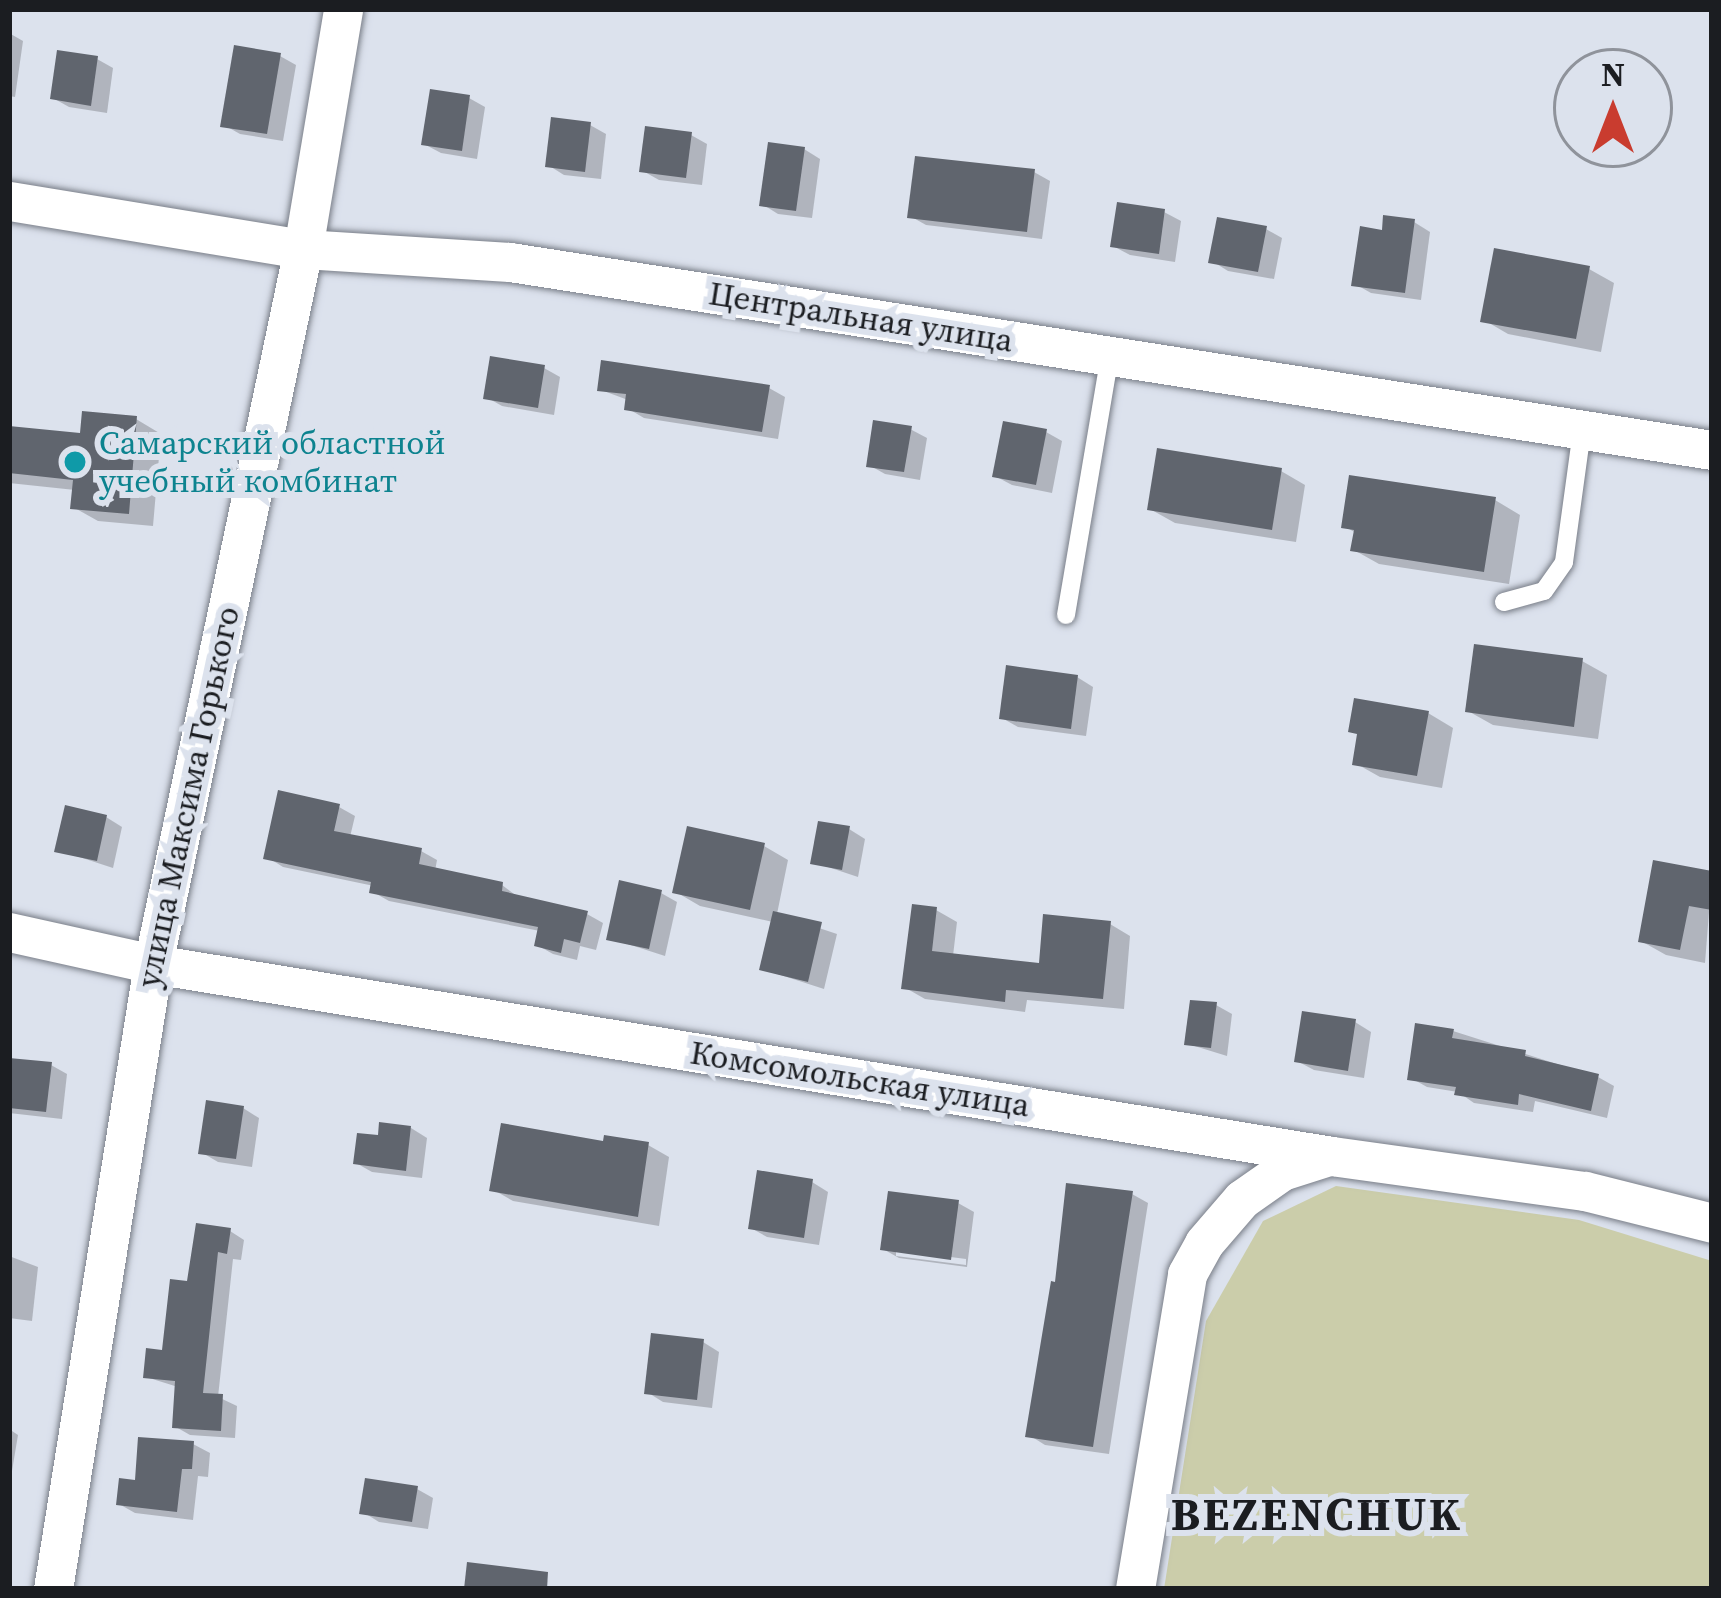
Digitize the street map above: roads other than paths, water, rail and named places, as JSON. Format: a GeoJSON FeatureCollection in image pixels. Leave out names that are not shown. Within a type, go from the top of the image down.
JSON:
{"type":"FeatureCollection","features":[{"type":"Feature","properties":{"kind":"street","name":"улица Максима Горького"},"geometry":{"type":"LineString","coordinates":[[52,1589],[153,964],[303,249],[343,9]]}},
{"type":"Feature","properties":{"kind":"street","name":"Центральная улица"},"geometry":{"type":"LineString","coordinates":[[9,201],[303,249],[510,262],[1712,450]]}},
{"type":"Feature","properties":{"kind":"street","name":"Комсомольская улица"},"geometry":{"type":"LineString","coordinates":[[9,932],[153,964],[1332,1156],[1585,1191],[1712,1223]]}},
{"type":"Feature","properties":{"kind":"street"},"geometry":{"type":"LineString","coordinates":[[1135,1589],[1187,1274],[1221,1219],[1261,1183],[1332,1156]]}},
{"type":"Feature","properties":{"kind":"lane"},"geometry":{"type":"LineString","coordinates":[[1066,615],[1110,356]]}},
{"type":"Feature","properties":{"kind":"lane"},"geometry":{"type":"LineString","coordinates":[[1504,602],[1544,590],[1564,562],[1582,430]]}},
{"type":"Feature","properties":{"kind":"place","name":"Самарский областной учебный комбинат"},"geometry":{"type":"Point","coordinates":[75,462]}},
{"type":"Feature","properties":{"kind":"district","name":"BEZENCHUK"},"geometry":{"type":"Point","coordinates":[1317,1515]}}]}
